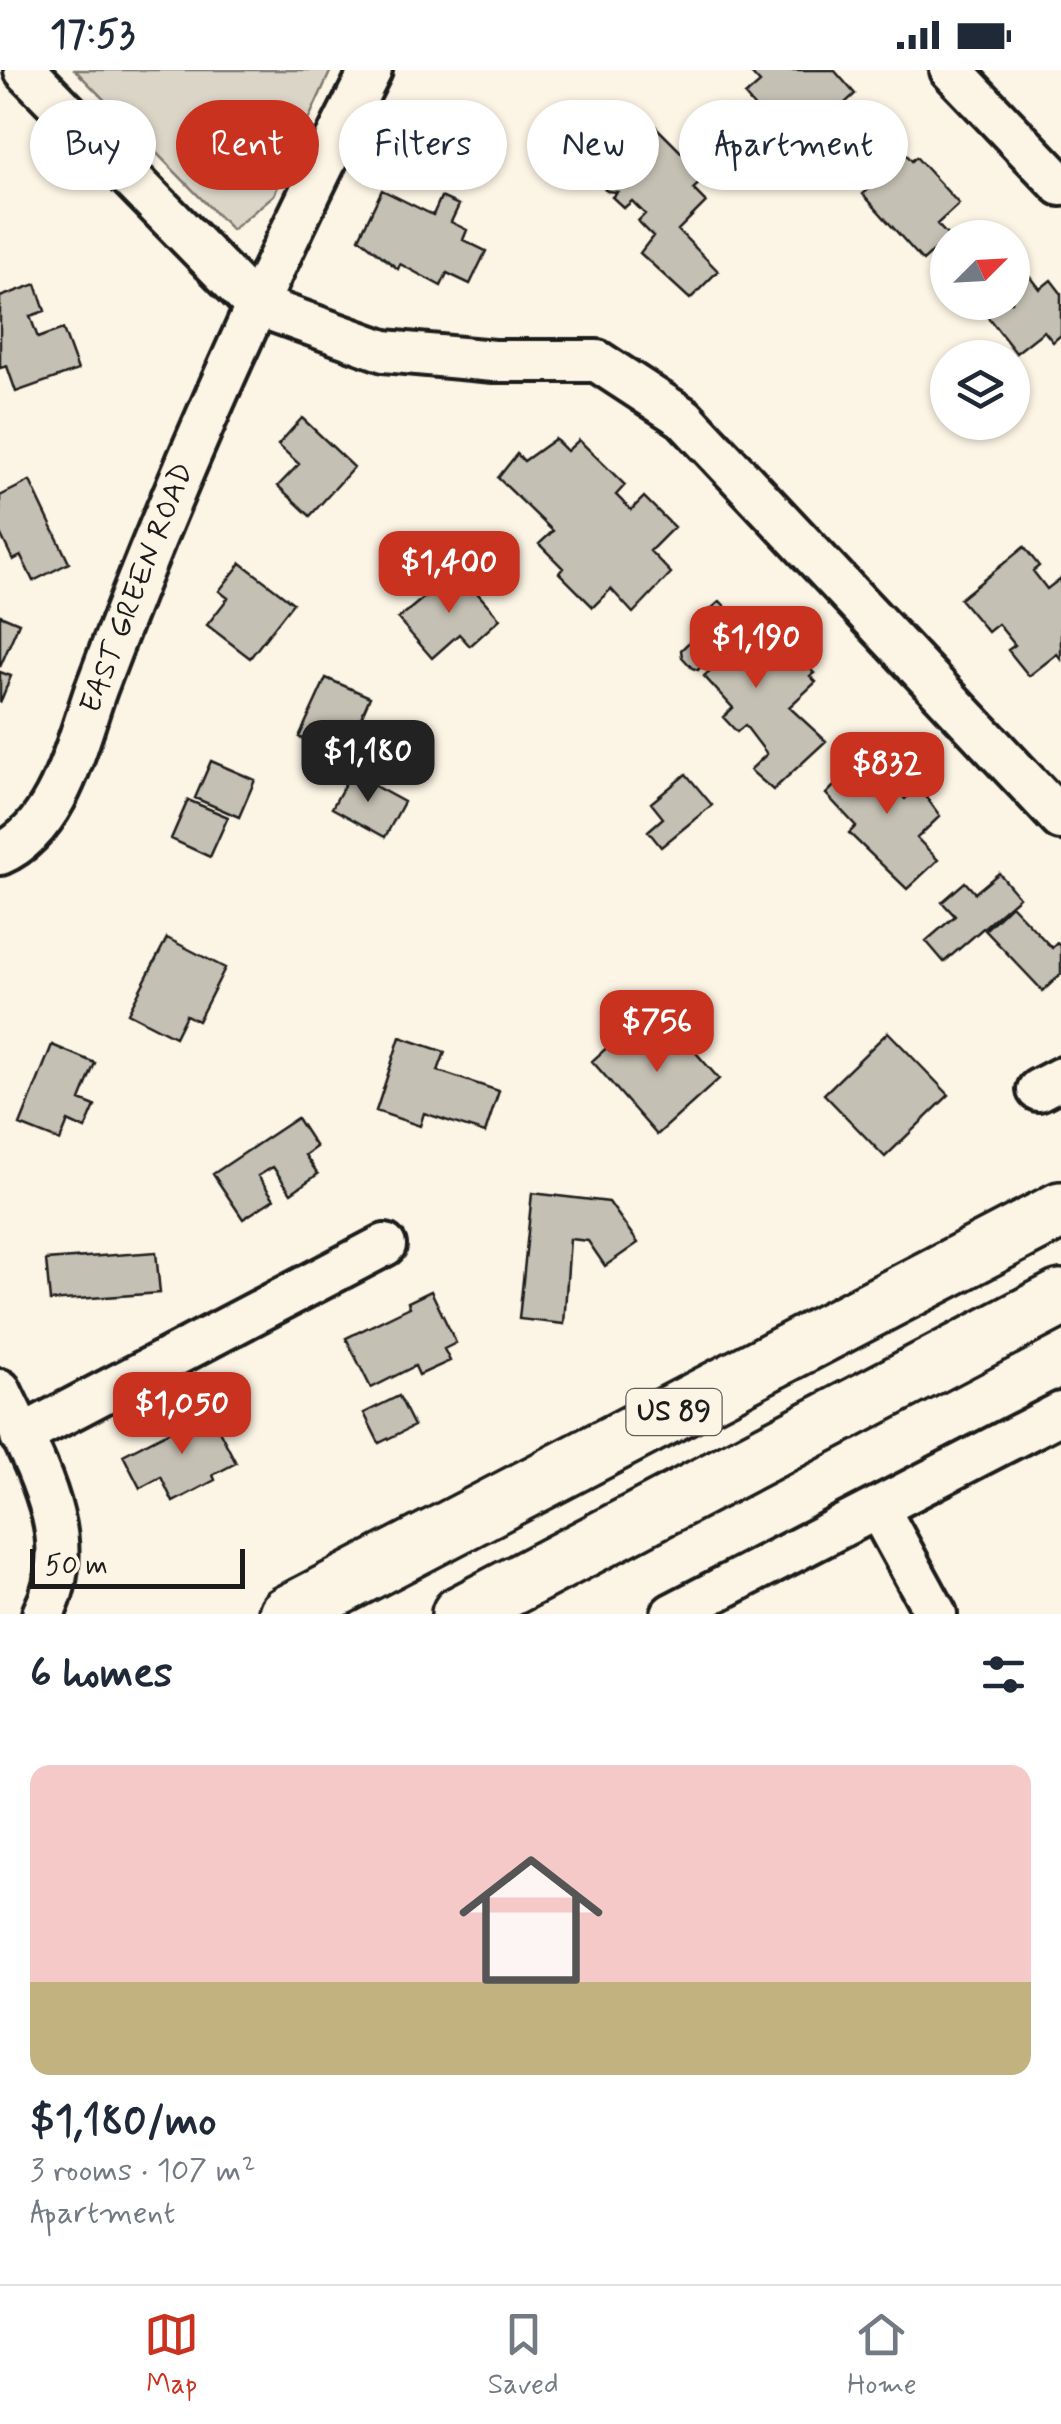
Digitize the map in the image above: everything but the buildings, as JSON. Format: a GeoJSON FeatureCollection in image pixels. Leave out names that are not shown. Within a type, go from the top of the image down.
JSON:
{"type":"FeatureCollection","features":[{"type":"Feature","properties":{"kind":"highway","name":"US 89"},"geometry":{"type":"LineString","coordinates":[[287,1614],[1061,1210]]}},
{"type":"Feature","properties":{"kind":"highway","name":"US 89"},"geometry":{"type":"LineString","coordinates":[[460,1614],[1061,1298]]}},
{"type":"Feature","properties":{"kind":"street"},"geometry":{"type":"LineString","coordinates":[[26,70],[254,304],[384,351],[494,361],[598,361],[684,418],[1061,819]]}},
{"type":"Feature","properties":{"kind":"street","name":"EAST GREEN ROAD"},"geometry":{"type":"LineString","coordinates":[[0,854],[23,844],[58,792],[162,514],[254,304],[371,70]]}},
{"type":"Feature","properties":{"kind":"street"},"geometry":{"type":"LineString","coordinates":[[950,70],[1061,185]]}},
{"type":"Feature","properties":{"kind":"street"},"geometry":{"type":"LineString","coordinates":[[21,1436],[385,1245]]}},
{"type":"Feature","properties":{"kind":"street"},"geometry":{"type":"LineString","coordinates":[[0,1390],[43,1483],[59,1537],[56,1574],[45,1611]]}},
{"type":"Feature","properties":{"kind":"street"},"geometry":{"type":"LineString","coordinates":[[672,1614],[1061,1413]]}},
{"type":"Feature","properties":{"kind":"street"},"geometry":{"type":"LineString","coordinates":[[878,1508],[936,1614]]}},
{"type":"Feature","properties":{"kind":"shaded area"},"geometry":{"type":"Polygon","coordinates":[[[75,70],[331,70],[317,100],[176,100],[176,173],[156,153],[156,100],[104,100],[75,70]]]}},
{"type":"Feature","properties":{"kind":"shaded area"},"geometry":{"type":"Polygon","coordinates":[[[193,190],[276,190],[274,195],[232,230],[193,190]]]}}]}
